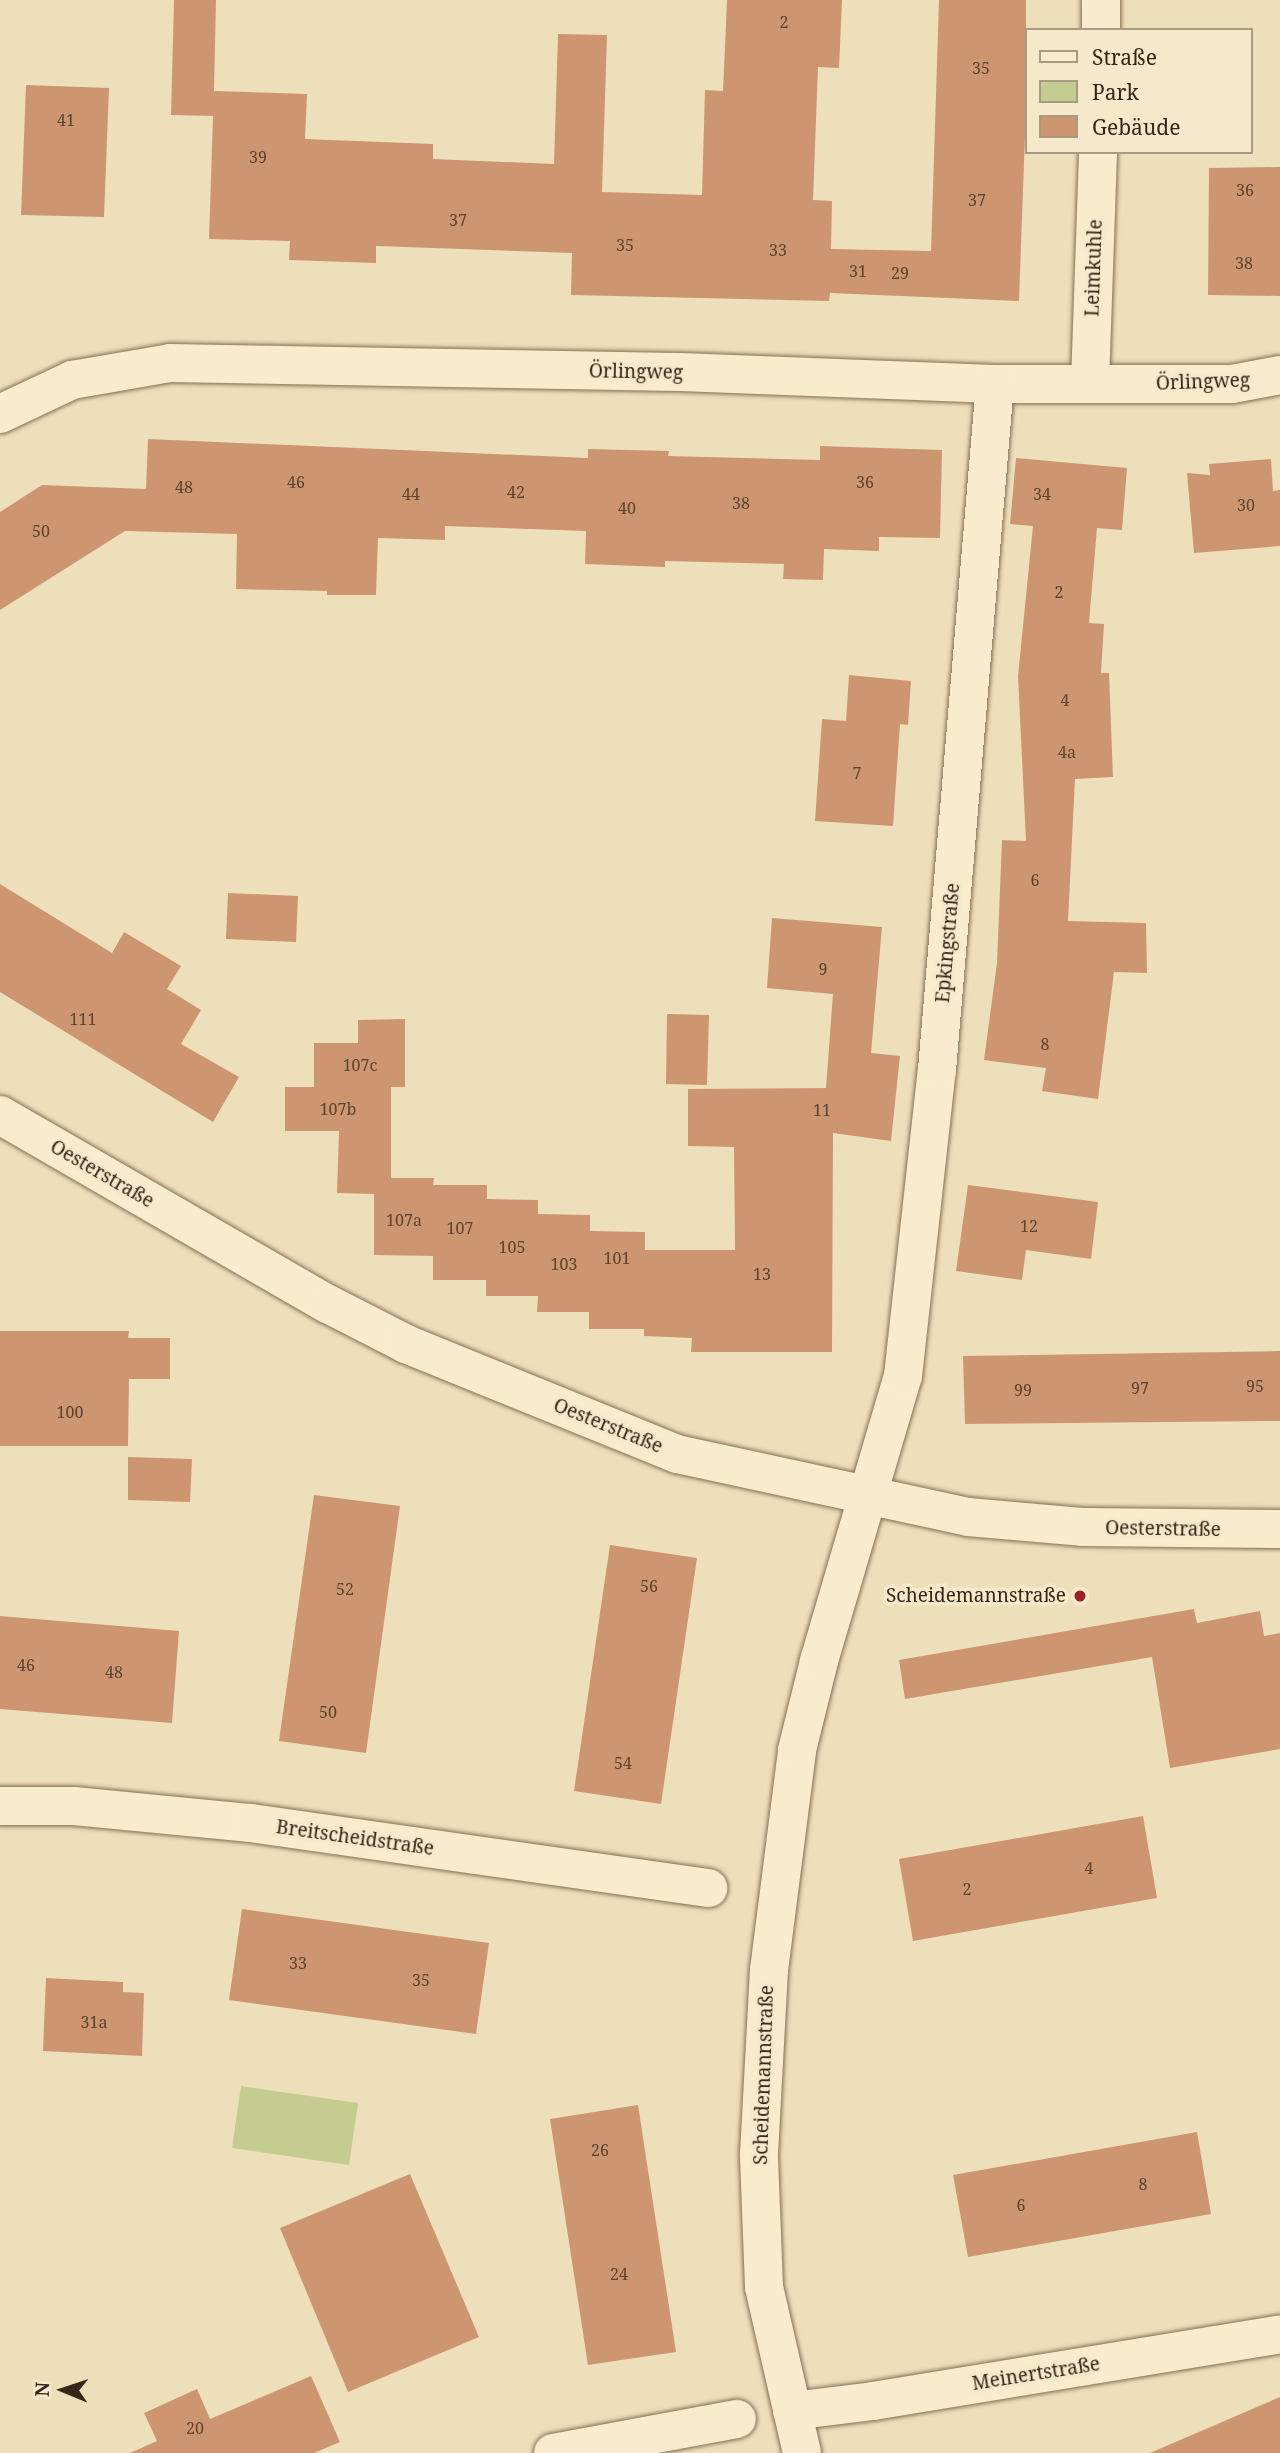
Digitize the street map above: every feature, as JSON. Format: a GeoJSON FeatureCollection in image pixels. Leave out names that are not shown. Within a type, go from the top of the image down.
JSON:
{"type":"FeatureCollection","features":[{"type":"Feature","properties":{"kind":"street"},"geometry":{"type":"LineString","coordinates":[[1101,0],[1101,28]]}},
{"type":"Feature","properties":{"kind":"street","name":"Leimkuhle"},"geometry":{"type":"LineString","coordinates":[[1090,383],[1098,154]]}},
{"type":"Feature","properties":{"kind":"street","name":"Örlingweg"},"geometry":{"type":"LineString","coordinates":[[0,414],[72,380],[170,363],[680,372],[995,384],[1232,384],[1280,375]]}},
{"type":"Feature","properties":{"kind":"street","name":"Epkingstraße"},"geometry":{"type":"LineString","coordinates":[[868,1497],[905,1363],[937,1070],[995,384]]}},
{"type":"Feature","properties":{"kind":"street","name":"Oesterstraße"},"geometry":{"type":"LineString","coordinates":[[0,1115],[328,1304],[406,1344],[677,1454],[968,1517],[1082,1527],[1280,1529]]}},
{"type":"Feature","properties":{"kind":"street","name":"Scheidemannstraße"},"geometry":{"type":"LineString","coordinates":[[802,2453],[764,2287],[759,2154],[769,1970],[797,1750],[819,1661],[868,1497]]}},
{"type":"Feature","properties":{"kind":"street","name":"Breitscheidstraße"},"geometry":{"type":"LineString","coordinates":[[0,1805],[74,1806],[251,1824],[708,1888]]}},
{"type":"Feature","properties":{"kind":"street","name":"Meinertstraße"},"geometry":{"type":"LineString","coordinates":[[792,2411],[873,2401],[1280,2334]]}},
{"type":"Feature","properties":{"kind":"street"},"geometry":{"type":"LineString","coordinates":[[553,2453],[737,2418]]}},
{"type":"Feature","properties":{"kind":"green space"},"geometry":{"type":"Polygon","coordinates":[[[241,2086],[358,2103],[349,2165],[232,2148],[241,2086]]]}},
{"type":"Feature","properties":{"kind":"building"},"geometry":{"type":"Polygon","coordinates":[[[174,0],[216,0],[214,91],[307,94],[305,139],[433,144],[433,159],[554,164],[558,34],[607,35],[602,192],[702,195],[705,90],[723,91],[727,0],[842,0],[839,68],[818,67],[813,200],[832,201],[831,249],[931,251],[939,0],[1026,0],[1019,301],[830,293],[829,301],[571,295],[572,253],[376,246],[376,263],[289,260],[290,241],[209,239],[213,116],[171,115],[174,0]]]}},
{"type":"Feature","properties":{"kind":"building"},"geometry":{"type":"Polygon","coordinates":[[[26,85],[109,88],[104,217],[21,215],[26,85]]]}},
{"type":"Feature","properties":{"kind":"building"},"geometry":{"type":"Polygon","coordinates":[[[1280,167],[1280,296],[1208,295],[1209,168],[1280,167]]]}},
{"type":"Feature","properties":{"kind":"building"},"geometry":{"type":"Polygon","coordinates":[[[148,439],[588,458],[588,449],[669,451],[668,456],[820,460],[820,446],[942,450],[940,538],[879,537],[879,551],[824,549],[823,580],[783,579],[784,564],[665,561],[665,567],[585,564],[586,531],[445,526],[445,540],[378,538],[376,595],[327,595],[327,591],[236,589],[237,534],[125,531],[0,610],[0,512],[42,485],[146,489],[148,439]]]}},
{"type":"Feature","properties":{"kind":"building"},"geometry":{"type":"Polygon","coordinates":[[[1016,458],[1127,468],[1122,530],[1097,528],[1089,623],[1104,624],[1101,673],[1109,673],[1113,777],[1075,779],[1068,921],[1146,923],[1147,973],[1114,972],[1098,1099],[1042,1091],[1046,1068],[984,1060],[997,963],[1002,840],[1026,841],[1018,676],[1033,526],[1010,524],[1016,458]]]}},
{"type":"Feature","properties":{"kind":"building"},"geometry":{"type":"Polygon","coordinates":[[[1271,459],[1273,491],[1280,490],[1280,546],[1194,553],[1187,473],[1210,475],[1209,464],[1271,459]]]}},
{"type":"Feature","properties":{"kind":"building"},"geometry":{"type":"Polygon","coordinates":[[[849,675],[911,681],[908,725],[900,724],[893,826],[815,821],[822,719],[846,721],[849,675]]]}},
{"type":"Feature","properties":{"kind":"building"},"geometry":{"type":"Polygon","coordinates":[[[0,884],[112,953],[124,932],[181,966],[167,989],[201,1010],[181,1044],[239,1077],[213,1122],[0,992],[0,884]]]}},
{"type":"Feature","properties":{"kind":"building"},"geometry":{"type":"Polygon","coordinates":[[[228,893],[298,896],[296,942],[226,939],[228,893]]]}},
{"type":"Feature","properties":{"kind":"building"},"geometry":{"type":"Polygon","coordinates":[[[772,918],[882,927],[871,1053],[900,1056],[891,1141],[833,1133],[832,1352],[691,1352],[692,1338],[644,1336],[644,1329],[589,1329],[589,1312],[537,1312],[538,1296],[486,1296],[486,1280],[433,1280],[433,1256],[374,1255],[374,1194],[337,1193],[339,1131],[285,1131],[285,1087],[314,1087],[314,1043],[358,1043],[358,1020],[405,1019],[405,1087],[391,1087],[391,1178],[434,1178],[433,1185],[487,1185],[487,1199],[538,1200],[538,1214],[590,1215],[590,1231],[645,1232],[645,1250],[735,1250],[734,1147],[688,1146],[688,1089],[826,1088],[833,994],[767,988],[772,918]]]}},
{"type":"Feature","properties":{"kind":"building"},"geometry":{"type":"Polygon","coordinates":[[[667,1014],[709,1015],[707,1085],[666,1084],[667,1014]]]}},
{"type":"Feature","properties":{"kind":"building"},"geometry":{"type":"Polygon","coordinates":[[[968,1185],[1098,1202],[1091,1259],[1026,1250],[1022,1280],[956,1271],[968,1185]]]}},
{"type":"Feature","properties":{"kind":"building"},"geometry":{"type":"Polygon","coordinates":[[[0,1331],[129,1331],[128,1338],[170,1338],[170,1379],[129,1379],[128,1446],[0,1446],[0,1331]]]}},
{"type":"Feature","properties":{"kind":"building"},"geometry":{"type":"Polygon","coordinates":[[[1280,1351],[1280,1421],[965,1424],[963,1356],[1280,1351]]]}},
{"type":"Feature","properties":{"kind":"building"},"geometry":{"type":"Polygon","coordinates":[[[128,1457],[192,1459],[190,1502],[128,1500],[128,1457]]]}},
{"type":"Feature","properties":{"kind":"building"},"geometry":{"type":"Polygon","coordinates":[[[314,1495],[400,1506],[366,1753],[279,1741],[314,1495]]]}},
{"type":"Feature","properties":{"kind":"building"},"geometry":{"type":"Polygon","coordinates":[[[610,1545],[697,1558],[661,1804],[574,1791],[610,1545]]]}},
{"type":"Feature","properties":{"kind":"building"},"geometry":{"type":"Polygon","coordinates":[[[1194,1609],[1197,1623],[1260,1611],[1264,1636],[1280,1633],[1280,1749],[1170,1768],[1152,1657],[905,1699],[899,1660],[1194,1609]]]}},
{"type":"Feature","properties":{"kind":"building"},"geometry":{"type":"Polygon","coordinates":[[[0,1616],[179,1631],[172,1723],[0,1709],[0,1616]]]}},
{"type":"Feature","properties":{"kind":"building"},"geometry":{"type":"Polygon","coordinates":[[[1143,1816],[1157,1898],[913,1941],[899,1859],[1143,1816]]]}},
{"type":"Feature","properties":{"kind":"building"},"geometry":{"type":"Polygon","coordinates":[[[242,1909],[489,1943],[476,2034],[229,2000],[242,1909]]]}},
{"type":"Feature","properties":{"kind":"building"},"geometry":{"type":"Polygon","coordinates":[[[46,1978],[123,1982],[123,1992],[144,1993],[142,2056],[43,2051],[46,1978]]]}},
{"type":"Feature","properties":{"kind":"building"},"geometry":{"type":"Polygon","coordinates":[[[638,2105],[676,2352],[588,2365],[550,2119],[638,2105]]]}},
{"type":"Feature","properties":{"kind":"building"},"geometry":{"type":"Polygon","coordinates":[[[1197,2132],[1211,2214],[968,2257],[953,2175],[1197,2132]]]}},
{"type":"Feature","properties":{"kind":"building"},"geometry":{"type":"Polygon","coordinates":[[[410,2174],[479,2337],[348,2392],[280,2228],[410,2174]]]}},
{"type":"Feature","properties":{"kind":"building"},"geometry":{"type":"Polygon","coordinates":[[[311,2376],[340,2442],[314,2453],[130,2453],[157,2441],[144,2413],[197,2389],[210,2419],[311,2376]]]}},
{"type":"Feature","properties":{"kind":"building"},"geometry":{"type":"Polygon","coordinates":[[[1280,2397],[1280,2453],[1150,2453],[1280,2397]]]}},
{"type":"Feature","properties":{"kind":"place","name":"Scheidemannstraße"},"geometry":{"type":"Point","coordinates":[1080,1596]}}]}
